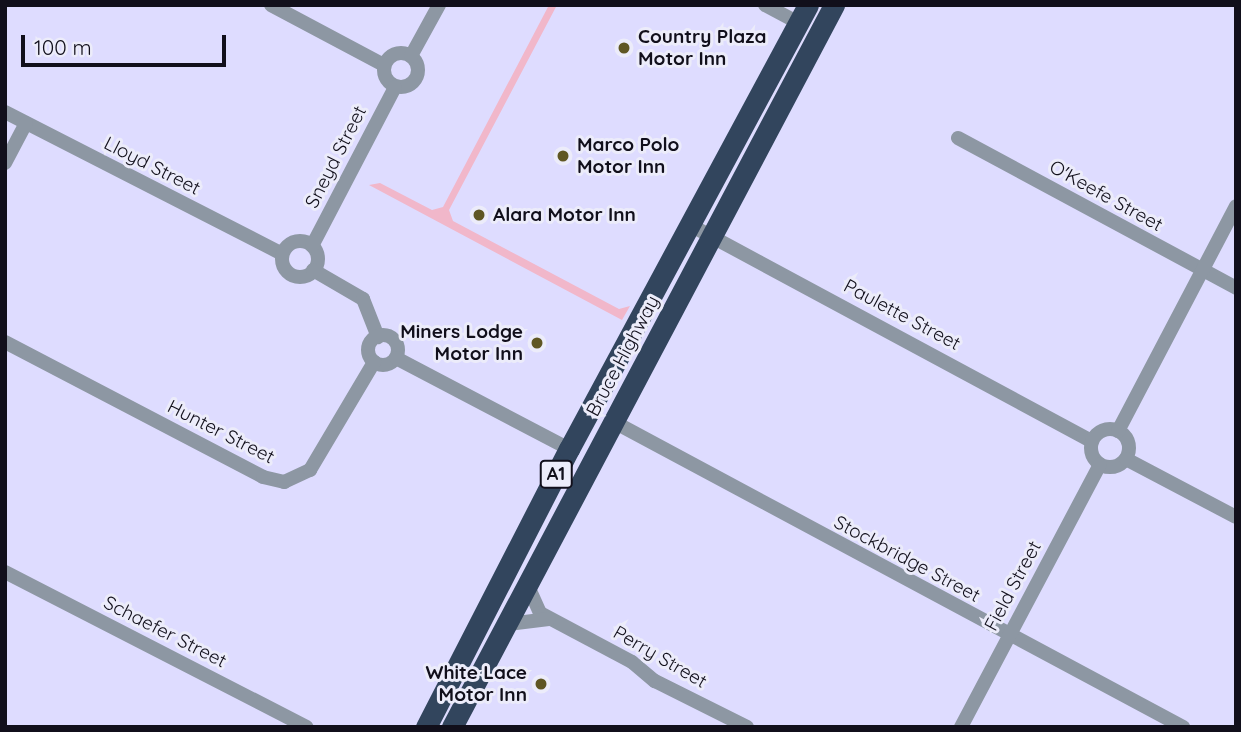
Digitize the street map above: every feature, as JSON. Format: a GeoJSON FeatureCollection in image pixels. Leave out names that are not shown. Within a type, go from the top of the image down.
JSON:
{"type":"FeatureCollection","features":[{"type":"Feature","properties":{"kind":"highway","name":"Bruce Highway"},"geometry":{"type":"LineString","coordinates":[[452,727],[834,5]]}},
{"type":"Feature","properties":{"kind":"highway","name":"Bruce Highway"},"geometry":{"type":"LineString","coordinates":[[426,727],[569,449],[692,226],[804,14]]}},
{"type":"Feature","properties":{"kind":"street"},"geometry":{"type":"LineString","coordinates":[[271,5],[384,65]]}},
{"type":"Feature","properties":{"kind":"street"},"geometry":{"type":"LineString","coordinates":[[411,57],[439,5]]}},
{"type":"Feature","properties":{"kind":"street"},"geometry":{"type":"LineString","coordinates":[[765,5],[804,14]]}},
{"type":"Feature","properties":{"kind":"street"},"geometry":{"type":"LineString","coordinates":[[394,55],[411,57],[418,67],[416,79],[406,87],[395,87],[385,77],[384,65],[394,55]]}},
{"type":"Feature","properties":{"kind":"street","name":"Sneyd Street"},"geometry":{"type":"LineString","coordinates":[[312,246],[395,87]]}},
{"type":"Feature","properties":{"kind":"street","name":"Lloyd Street"},"geometry":{"type":"LineString","coordinates":[[5,112],[282,254]]}},
{"type":"Feature","properties":{"kind":"street"},"geometry":{"type":"LineString","coordinates":[[5,163],[26,123]]}},
{"type":"Feature","properties":{"kind":"street","name":"O'Keefe Street"},"geometry":{"type":"LineString","coordinates":[[958,138],[1236,288]]}},
{"type":"Feature","properties":{"kind":"street"},"geometry":{"type":"LineString","coordinates":[[1118,430],[1236,206]]}},
{"type":"Feature","properties":{"kind":"street","name":"Paulette Street"},"geometry":{"type":"LineString","coordinates":[[692,226],[1092,441]]}},
{"type":"Feature","properties":{"kind":"street"},"geometry":{"type":"LineString","coordinates":[[292,243],[312,246],[318,260],[313,270],[302,276],[292,275],[283,266],[282,254],[292,243]]}},
{"type":"Feature","properties":{"kind":"street"},"geometry":{"type":"LineString","coordinates":[[313,270],[363,299],[378,337]]}},
{"type":"Feature","properties":{"kind":"street"},"geometry":{"type":"LineString","coordinates":[[388,336],[396,343],[396,358],[383,365],[373,362],[368,348],[378,337],[388,336]]}},
{"type":"Feature","properties":{"kind":"street","name":"Hunter Street"},"geometry":{"type":"LineString","coordinates":[[5,342],[263,477],[284,482],[310,470],[373,362]]}},
{"type":"Feature","properties":{"kind":"street"},"geometry":{"type":"LineString","coordinates":[[396,358],[569,449]]}},
{"type":"Feature","properties":{"kind":"street","name":"Stockbridge Street"},"geometry":{"type":"LineString","coordinates":[[614,422],[1183,727]]}},
{"type":"Feature","properties":{"kind":"street"},"geometry":{"type":"LineString","coordinates":[[1105,429],[1118,430],[1129,444],[1126,459],[1114,467],[1100,465],[1091,454],[1092,441],[1105,429]]}},
{"type":"Feature","properties":{"kind":"street"},"geometry":{"type":"LineString","coordinates":[[1126,459],[1236,517]]}},
{"type":"Feature","properties":{"kind":"street","name":"Field Street"},"geometry":{"type":"LineString","coordinates":[[961,727],[1100,465]]}},
{"type":"Feature","properties":{"kind":"street","name":"Schaefer Street"},"geometry":{"type":"LineString","coordinates":[[5,572],[306,727]]}},
{"type":"Feature","properties":{"kind":"street","name":"Perry Street"},"geometry":{"type":"LineString","coordinates":[[528,586],[534,607],[554,620],[632,662],[655,681],[747,727]]}},
{"type":"Feature","properties":{"kind":"street"},"geometry":{"type":"LineString","coordinates":[[508,624],[554,620]]}},
{"type":"Feature","properties":{"kind":"shaded area"},"geometry":{"type":"Polygon","coordinates":[[[549,5],[557,5],[449,210],[453,221],[619,309],[630,306],[622,320],[369,185],[380,183],[432,210],[443,207],[549,5]]]}},
{"type":"Feature","properties":{"kind":"place","name":"Country Plaza Motor Inn"},"geometry":{"type":"Point","coordinates":[624,48]}},
{"type":"Feature","properties":{"kind":"place","name":"Marco Polo Motor Inn"},"geometry":{"type":"Point","coordinates":[563,156]}},
{"type":"Feature","properties":{"kind":"place","name":"Alara Motor Inn"},"geometry":{"type":"Point","coordinates":[479,215]}},
{"type":"Feature","properties":{"kind":"place","name":"Miners Lodge Motor Inn"},"geometry":{"type":"Point","coordinates":[537,343]}},
{"type":"Feature","properties":{"kind":"place","name":"White Lace Motor Inn"},"geometry":{"type":"Point","coordinates":[541,684]}}]}
